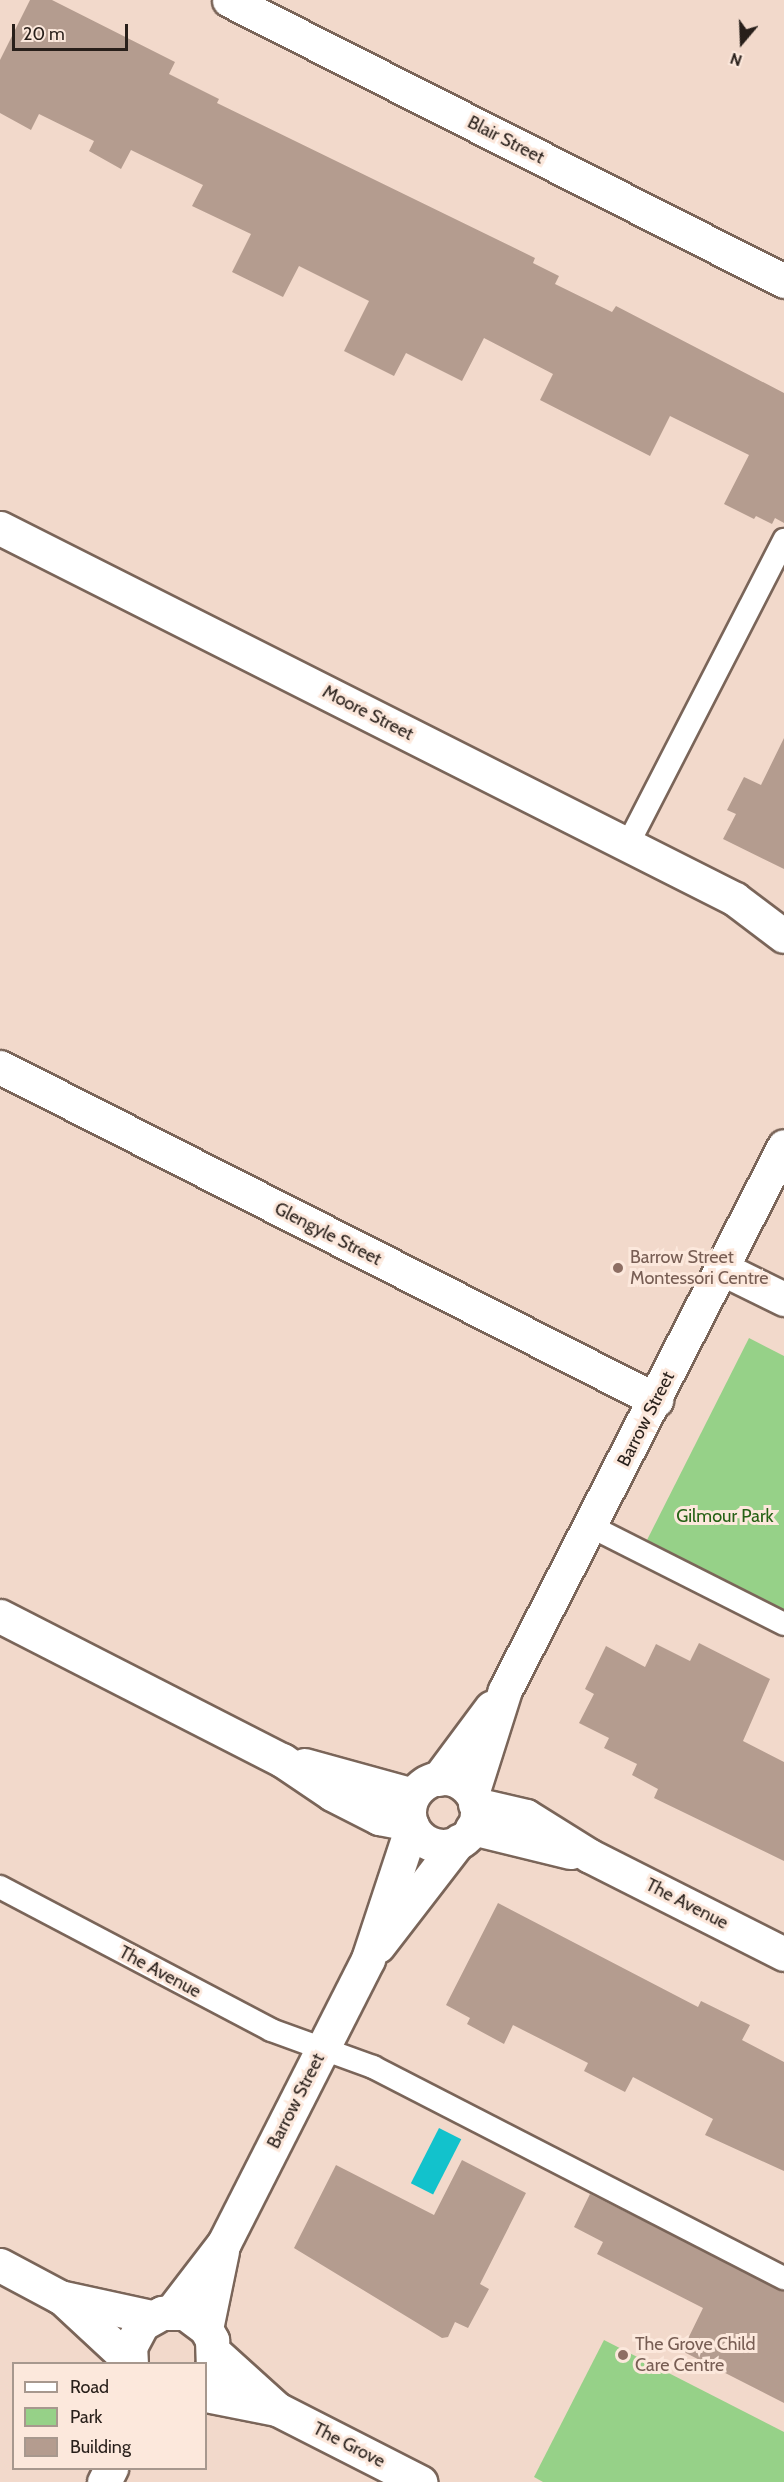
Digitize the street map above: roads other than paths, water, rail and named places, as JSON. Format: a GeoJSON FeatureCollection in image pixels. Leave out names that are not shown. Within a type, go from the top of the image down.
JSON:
{"type":"FeatureCollection","features":[{"type":"Feature","properties":{"kind":"street","name":"Blair Street"},"geometry":{"type":"LineString","coordinates":[[229,0],[784,281]]}},
{"type":"Feature","properties":{"kind":"street","name":"Moore Street"},"geometry":{"type":"LineString","coordinates":[[0,528],[735,898],[784,912]]}},
{"type":"Feature","properties":{"kind":"street","name":"Moore Street"},"geometry":{"type":"LineString","coordinates":[[735,898],[784,936]]}},
{"type":"Feature","properties":{"kind":"street","name":"Glengyle Street"},"geometry":{"type":"LineString","coordinates":[[0,1067],[656,1400]]}},
{"type":"Feature","properties":{"kind":"street","name":"Barrow Street"},"geometry":{"type":"LineString","coordinates":[[130,2362],[134,2335],[162,2314],[224,2243],[368,1959],[418,1806],[505,1690],[656,1400],[784,1146]]}},
{"type":"Feature","properties":{"kind":"street"},"geometry":{"type":"LineString","coordinates":[[723,1269],[784,1299]]}},
{"type":"Feature","properties":{"kind":"street"},"geometry":{"type":"LineString","coordinates":[[0,1616],[282,1760],[418,1806]]}},
{"type":"Feature","properties":{"kind":"street","name":"Barrow Street"},"geometry":{"type":"LineString","coordinates":[[368,1959],[470,1817],[505,1690]]}},
{"type":"Feature","properties":{"kind":"street"},"geometry":{"type":"LineString","coordinates":[[457,1781],[470,1817],[438,1845],[418,1835],[418,1806],[457,1781]]}},
{"type":"Feature","properties":{"kind":"street","name":"The Avenue"},"geometry":{"type":"LineString","coordinates":[[470,1817],[590,1856],[784,1954]]}},
{"type":"Feature","properties":{"kind":"street","name":"Barrow Street"},"geometry":{"type":"LineString","coordinates":[[209,2354],[224,2243]]}},
{"type":"Feature","properties":{"kind":"street"},"geometry":{"type":"LineString","coordinates":[[0,2265],[60,2296],[130,2362]]}},
{"type":"Feature","properties":{"kind":"street"},"geometry":{"type":"LineString","coordinates":[[60,2296],[162,2314]]}},
{"type":"Feature","properties":{"kind":"street","name":"The Grove"},"geometry":{"type":"LineString","coordinates":[[162,2314],[185,2313],[209,2354],[277,2409],[420,2482]]}},
{"type":"Feature","properties":{"kind":"street","name":"The Grove"},"geometry":{"type":"LineString","coordinates":[[207,2395],[277,2409]]}},
{"type":"Feature","properties":{"kind":"lane"},"geometry":{"type":"LineString","coordinates":[[628,844],[784,540]]}},
{"type":"Feature","properties":{"kind":"lane"},"geometry":{"type":"LineString","coordinates":[[590,1526],[784,1624]]}},
{"type":"Feature","properties":{"kind":"lane","name":"The Avenue"},"geometry":{"type":"LineString","coordinates":[[0,1887],[271,2030],[373,2067],[784,2278]]}},
{"type":"Feature","properties":{"kind":"water"},"geometry":{"type":"Polygon","coordinates":[[[439,2128],[461,2139],[433,2195],[411,2183],[439,2128]]]}},
{"type":"Feature","properties":{"kind":"place","name":"Barrow Street Montessori Centre"},"geometry":{"type":"Point","coordinates":[618,1268]}},
{"type":"Feature","properties":{"kind":"place","name":"The Grove Child Care Centre"},"geometry":{"type":"Point","coordinates":[623,2355]}},
{"type":"Feature","properties":{"kind":"park label","name":"Gilmour Park"},"geometry":{"type":"Point","coordinates":[725,1516]}}]}
